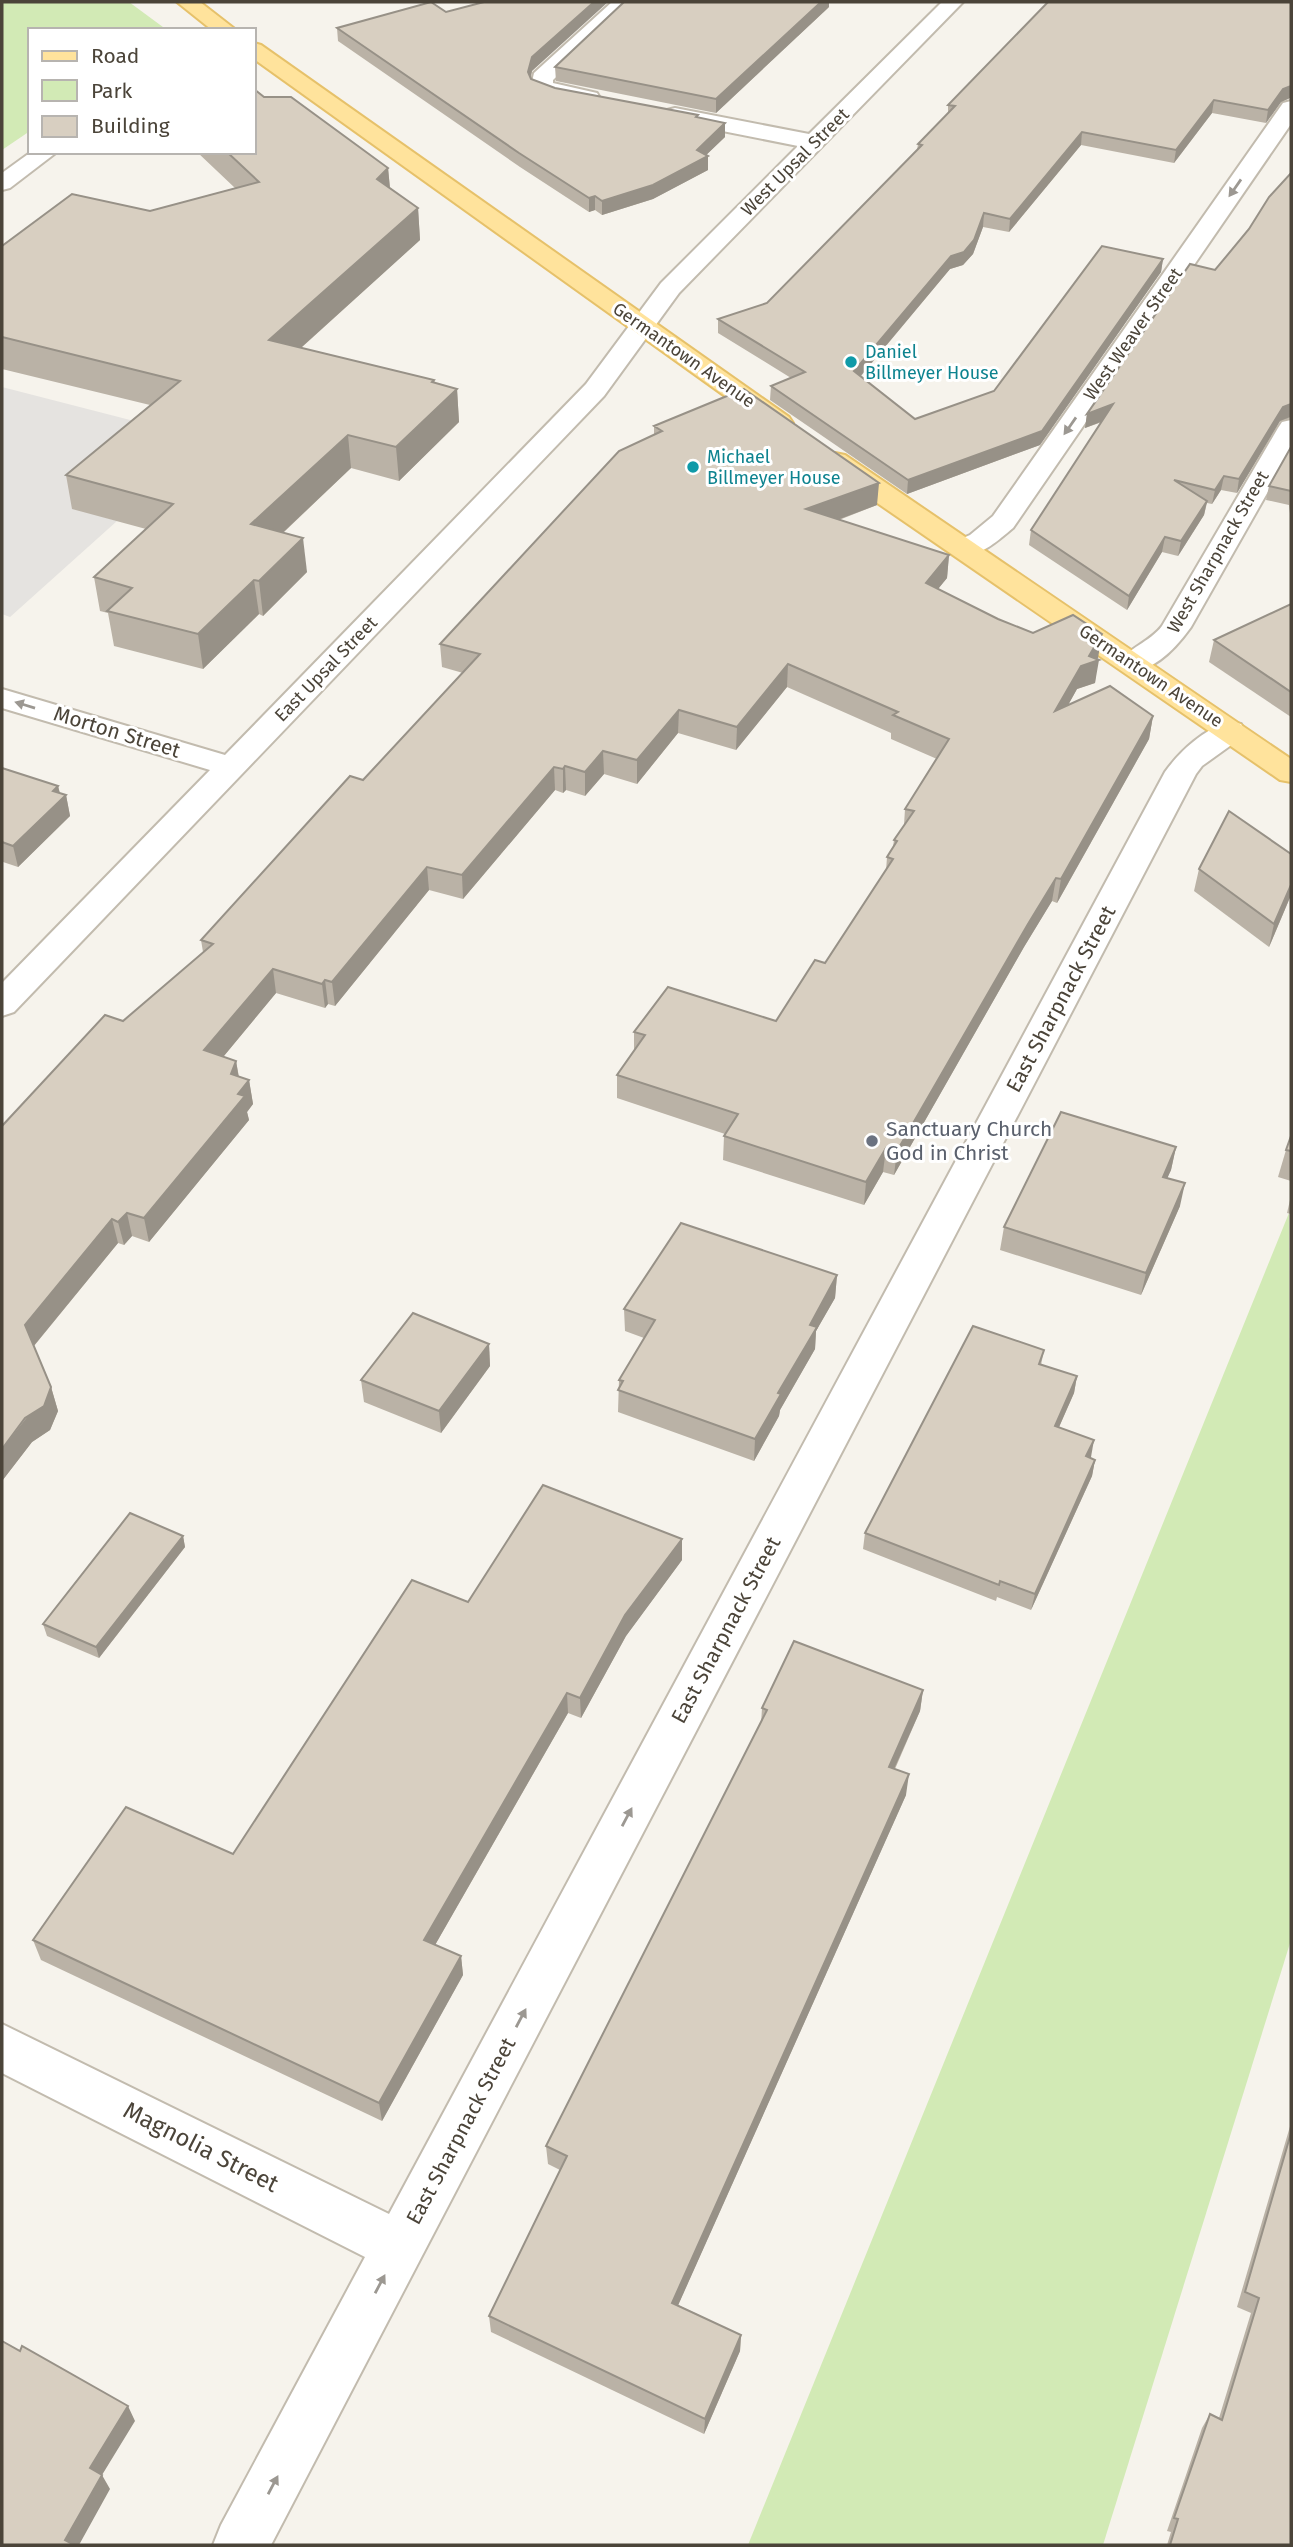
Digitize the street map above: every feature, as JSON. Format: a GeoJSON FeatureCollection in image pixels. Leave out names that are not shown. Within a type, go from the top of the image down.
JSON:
{"type":"FeatureCollection","features":[{"type":"Feature","properties":{"kind":"main road"},"geometry":{"type":"LineString","coordinates":[[187,2],[223,28]]}},
{"type":"Feature","properties":{"kind":"main road","name":"Germantown Avenue"},"geometry":{"type":"LineString","coordinates":[[256,50],[641,326],[1291,773]]}},
{"type":"Feature","properties":{"kind":"street"},"geometry":{"type":"LineString","coordinates":[[608,102],[555,92],[542,86],[542,78],[624,2]]}},
{"type":"Feature","properties":{"kind":"street","name":"West Upsal Street"},"geometry":{"type":"LineString","coordinates":[[641,326],[670,288],[953,2]]}},
{"type":"Feature","properties":{"kind":"street","name":"West Weaver Street"},"geometry":{"type":"LineString","coordinates":[[964,548],[980,541],[1003,522],[1291,108]]}},
{"type":"Feature","properties":{"kind":"street"},"geometry":{"type":"LineString","coordinates":[[648,110],[814,142]]}},
{"type":"Feature","properties":{"kind":"street"},"geometry":{"type":"LineString","coordinates":[[2,183],[43,154]]}},
{"type":"Feature","properties":{"kind":"street","name":"East Upsal Street"},"geometry":{"type":"LineString","coordinates":[[2,1004],[596,390],[641,326]]}},
{"type":"Feature","properties":{"kind":"street","name":"West Sharpnack Street"},"geometry":{"type":"LineString","coordinates":[[1132,664],[1166,642],[1291,428]]}},
{"type":"Feature","properties":{"kind":"street","name":"Morton Street"},"geometry":{"type":"LineString","coordinates":[[2,698],[232,766]]}},
{"type":"Feature","properties":{"kind":"street","name":"East Sharpnack Street"},"geometry":{"type":"LineString","coordinates":[[242,2545],[1181,772],[1191,759],[1230,731]]}},
{"type":"Feature","properties":{"kind":"street","name":"Magnolia Street"},"geometry":{"type":"LineString","coordinates":[[2,2048],[400,2247]]}},
{"type":"Feature","properties":{"kind":"green space"},"geometry":{"type":"Polygon","coordinates":[[[2,2],[129,2],[164,28],[28,28],[28,132],[2,150],[2,2]]]}},
{"type":"Feature","properties":{"kind":"green space"},"geometry":{"type":"Polygon","coordinates":[[[1289,1213],[1291,1940],[1103,2545],[748,2545],[1289,1213]]]}},
{"type":"Feature","properties":{"kind":"shaded area"},"geometry":{"type":"Polygon","coordinates":[[[2,387],[204,439],[73,508],[117,521],[10,617],[2,614],[2,387]]]}},
{"type":"Feature","properties":{"kind":"building"},"geometry":{"type":"Polygon","coordinates":[[[431,2],[446,12],[484,2],[594,2],[532,57],[528,72],[531,79],[555,88],[698,115],[696,117],[725,123],[697,150],[708,156],[653,185],[602,201],[595,196],[589,198],[337,28],[431,2]]]}},
{"type":"Feature","properties":{"kind":"building"},"geometry":{"type":"Polygon","coordinates":[[[624,2],[821,2],[716,99],[555,67],[624,2]]]}},
{"type":"Feature","properties":{"kind":"building"},"geometry":{"type":"Polygon","coordinates":[[[1048,2],[1291,2],[1291,86],[1283,89],[1268,110],[1214,100],[1176,150],[1082,132],[1010,219],[984,213],[974,240],[964,252],[951,256],[854,371],[915,419],[994,391],[1102,246],[1163,259],[1042,431],[908,480],[771,386],[805,372],[718,319],[767,303],[922,145],[918,144],[955,106],[948,105],[1048,2]]]}},
{"type":"Feature","properties":{"kind":"building"},"geometry":{"type":"Polygon","coordinates":[[[256,91],[264,97],[291,97],[388,168],[377,179],[418,208],[269,340],[434,380],[432,382],[457,389],[396,447],[348,435],[251,524],[303,538],[198,634],[107,611],[132,588],[94,577],[173,504],[66,475],[180,381],[2,337],[2,246],[72,194],[150,211],[259,182],[229,154],[256,154],[256,91]]]}},
{"type":"Feature","properties":{"kind":"building"},"geometry":{"type":"Polygon","coordinates":[[[1291,173],[1291,404],[1283,407],[1239,479],[1224,476],[1215,490],[1174,480],[1207,501],[1181,541],[1165,537],[1129,596],[1031,530],[1113,404],[1087,414],[1190,264],[1215,270],[1249,229],[1269,197],[1291,173]]]}},
{"type":"Feature","properties":{"kind":"building"},"geometry":{"type":"Polygon","coordinates":[[[744,389],[879,483],[806,509],[949,555],[926,583],[998,619],[1033,633],[1073,615],[1102,634],[1089,656],[1099,660],[1081,666],[1055,711],[1110,686],[1153,716],[1061,879],[1056,878],[1028,924],[897,1151],[886,1148],[866,1182],[724,1136],[738,1114],[617,1075],[645,1035],[634,1032],[668,987],[776,1021],[815,960],[825,963],[893,859],[887,857],[897,841],[894,840],[914,811],[905,809],[949,739],[893,715],[898,712],[788,664],[737,727],[679,710],[637,760],[603,751],[585,772],[565,766],[563,769],[554,767],[462,875],[427,867],[332,982],[325,980],[322,984],[273,969],[204,1050],[236,1061],[231,1074],[249,1080],[238,1094],[245,1096],[144,1218],[127,1213],[118,1222],[112,1219],[25,1325],[51,1387],[44,1406],[25,1418],[2,1449],[2,1126],[105,1015],[123,1021],[213,944],[201,940],[350,776],[363,780],[480,654],[440,644],[619,451],[662,431],[654,426],[744,389]]]}},
{"type":"Feature","properties":{"kind":"building"},"geometry":{"type":"Polygon","coordinates":[[[1291,447],[1291,491],[1269,486],[1291,447]]]}},
{"type":"Feature","properties":{"kind":"building"},"geometry":{"type":"Polygon","coordinates":[[[1291,604],[1291,692],[1214,640],[1291,604]]]}},
{"type":"Feature","properties":{"kind":"building"},"geometry":{"type":"Polygon","coordinates":[[[2,768],[58,786],[53,791],[66,795],[13,846],[2,842],[2,768]]]}},
{"type":"Feature","properties":{"kind":"building"},"geometry":{"type":"Polygon","coordinates":[[[1229,811],[1291,854],[1291,885],[1274,924],[1199,869],[1229,811]]]}},
{"type":"Feature","properties":{"kind":"building"},"geometry":{"type":"Polygon","coordinates":[[[1061,1112],[1176,1147],[1163,1177],[1185,1183],[1146,1273],[1004,1227],[1061,1112]]]}},
{"type":"Feature","properties":{"kind":"building"},"geometry":{"type":"Polygon","coordinates":[[[1291,1136],[1291,1151],[1286,1150],[1291,1136]]]}},
{"type":"Feature","properties":{"kind":"building"},"geometry":{"type":"Polygon","coordinates":[[[681,1223],[837,1275],[810,1325],[817,1327],[778,1393],[781,1394],[755,1439],[618,1390],[623,1381],[619,1380],[655,1320],[624,1309],[681,1223]]]}},
{"type":"Feature","properties":{"kind":"building"},"geometry":{"type":"Polygon","coordinates":[[[413,1313],[489,1344],[439,1411],[361,1380],[413,1313]]]}},
{"type":"Feature","properties":{"kind":"building"},"geometry":{"type":"Polygon","coordinates":[[[973,1326],[1044,1350],[1039,1364],[1077,1376],[1055,1426],[1094,1440],[1086,1456],[1095,1460],[1035,1594],[1000,1581],[999,1585],[865,1533],[973,1326]]]}},
{"type":"Feature","properties":{"kind":"building"},"geometry":{"type":"Polygon","coordinates":[[[543,1485],[682,1539],[625,1615],[580,1698],[567,1693],[424,1940],[461,1956],[379,2103],[33,1940],[126,1807],[233,1854],[412,1580],[468,1602],[543,1485]]]}},
{"type":"Feature","properties":{"kind":"building"},"geometry":{"type":"Polygon","coordinates":[[[130,1513],[183,1536],[96,1647],[43,1624],[130,1513]]]}},
{"type":"Feature","properties":{"kind":"building"},"geometry":{"type":"Polygon","coordinates":[[[794,1641],[923,1690],[889,1767],[909,1774],[672,2303],[741,2335],[705,2419],[489,2316],[567,2156],[546,2146],[767,1710],[762,1708],[794,1641]]]}},
{"type":"Feature","properties":{"kind":"building"},"geometry":{"type":"Polygon","coordinates":[[[1291,2133],[1291,2545],[1170,2545],[1178,2519],[1174,2518],[1210,2414],[1222,2420],[1259,2298],[1245,2292],[1291,2133]]]}},
{"type":"Feature","properties":{"kind":"building"},"geometry":{"type":"Polygon","coordinates":[[[2,2341],[20,2351],[22,2346],[128,2406],[90,2468],[102,2475],[65,2540],[74,2545],[2,2545],[2,2341]]]}},
{"type":"Feature","properties":{"kind":"place","name":"Daniel Billmeyer House"},"geometry":{"type":"Point","coordinates":[851,362]}},
{"type":"Feature","properties":{"kind":"place","name":"Michael Billmeyer House"},"geometry":{"type":"Point","coordinates":[693,467]}},
{"type":"Feature","properties":{"kind":"place","name":"Sanctuary Church God in Christ"},"geometry":{"type":"Point","coordinates":[872,1141]}}]}
